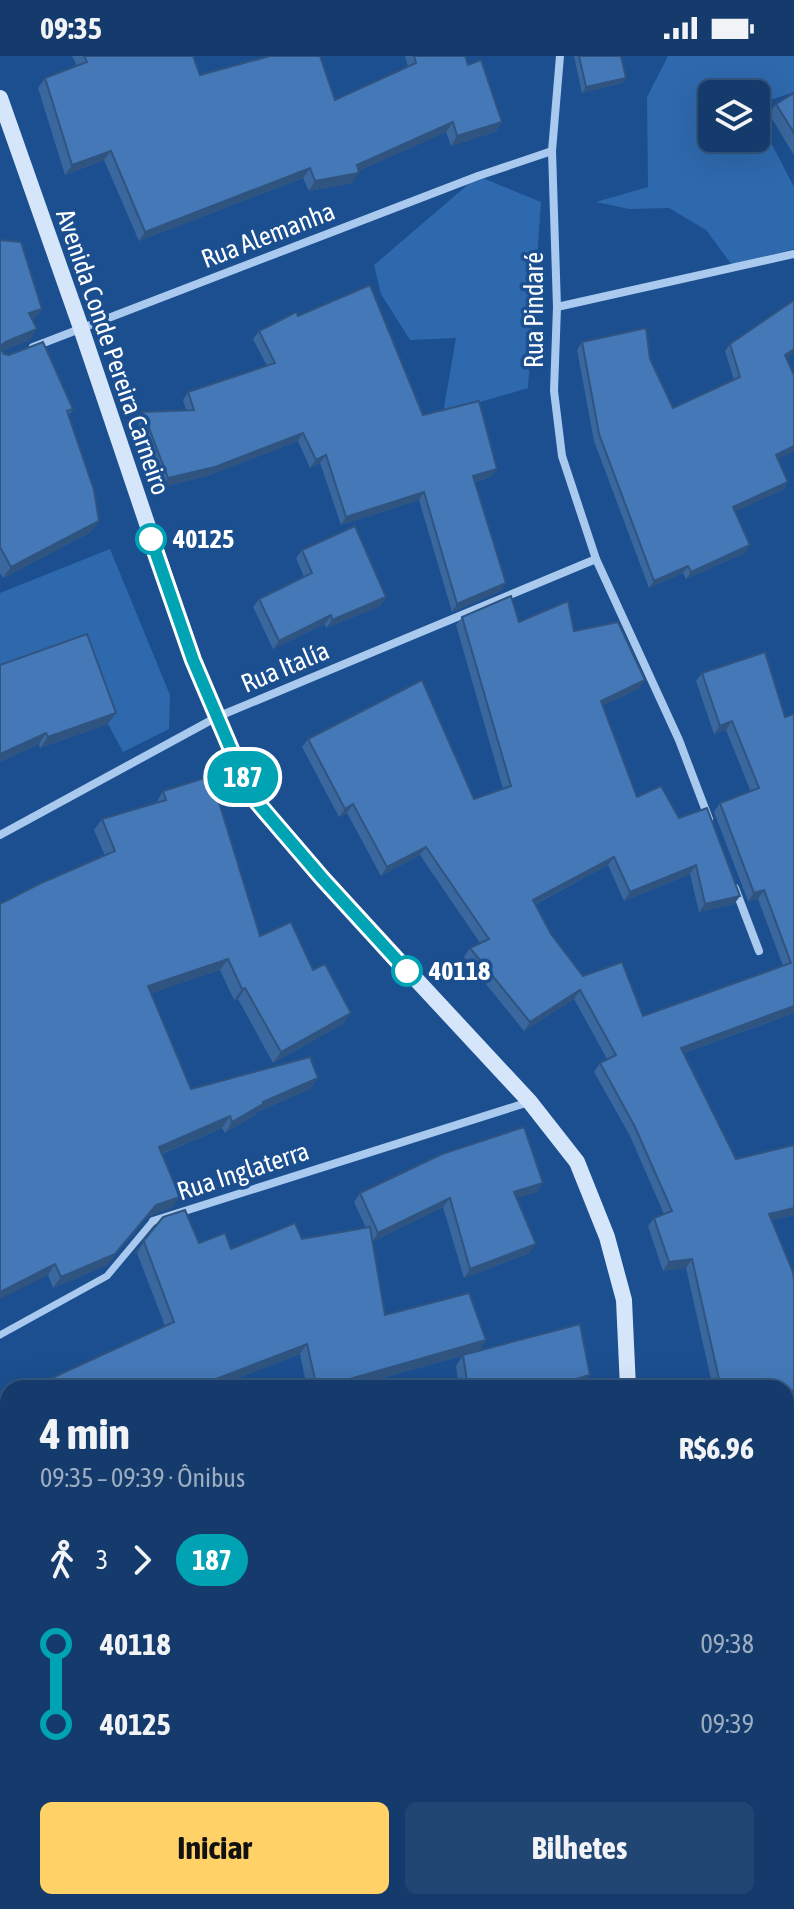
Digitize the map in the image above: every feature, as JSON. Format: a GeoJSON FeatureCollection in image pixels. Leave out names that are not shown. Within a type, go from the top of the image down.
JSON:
{"type":"FeatureCollection","features":[{"type":"Feature","properties":{"kind":"main road","name":"Avenida Conde Pereira Carneiro"},"geometry":{"type":"LineString","coordinates":[[0,98],[193,660],[250,794],[322,878],[530,1102],[577,1162],[607,1237],[624,1300],[628,1380]]}},
{"type":"Feature","properties":{"kind":"street","name":"Rua Pindaré"},"geometry":{"type":"LineString","coordinates":[[560,56],[552,151],[557,307],[554,391],[562,456],[596,559],[679,740],[711,824]]}},
{"type":"Feature","properties":{"kind":"street","name":"Rua Alemanha"},"geometry":{"type":"LineString","coordinates":[[27,349],[478,176],[552,151]]}},
{"type":"Feature","properties":{"kind":"street"},"geometry":{"type":"LineString","coordinates":[[557,307],[794,254]]}},
{"type":"Feature","properties":{"kind":"street","name":"Rua Italía"},"geometry":{"type":"LineString","coordinates":[[0,835],[217,717],[596,559]]}},
{"type":"Feature","properties":{"kind":"street"},"geometry":{"type":"LineString","coordinates":[[732,880],[759,951]]}},
{"type":"Feature","properties":{"kind":"street","name":"Rua Inglaterra"},"geometry":{"type":"LineString","coordinates":[[0,1335],[107,1276],[153,1221],[530,1102]]}},
{"type":"Feature","properties":{"kind":"shaded area"},"geometry":{"type":"Polygon","coordinates":[[[668,56],[794,56],[794,92],[770,100],[770,80],[698,80],[698,152],[770,152],[770,141],[794,187],[794,249],[732,265],[706,230],[669,208],[629,209],[596,202],[648,187],[647,97],[668,56]]]}},
{"type":"Feature","properties":{"kind":"shaded area"},"geometry":{"type":"Polygon","coordinates":[[[478,176],[541,202],[528,388],[443,413],[456,338],[410,340],[381,294],[374,265],[478,176]]]}},
{"type":"Feature","properties":{"kind":"shaded area"},"geometry":{"type":"Polygon","coordinates":[[[110,549],[170,695],[169,729],[123,752],[108,724],[0,666],[0,593],[110,549]]]}},
{"type":"Feature","properties":{"kind":"building"},"geometry":{"type":"Polygon","coordinates":[[[84,56],[193,56],[200,75],[270,56],[320,56],[335,100],[416,63],[414,56],[465,56],[468,65],[481,60],[502,122],[457,136],[453,122],[357,165],[359,173],[315,181],[310,168],[145,232],[111,151],[72,165],[45,78],[87,62],[84,56]]]}},
{"type":"Feature","properties":{"kind":"building"},"geometry":{"type":"Polygon","coordinates":[[[579,56],[621,56],[626,78],[586,87],[579,56]]]}},
{"type":"Feature","properties":{"kind":"building"},"geometry":{"type":"Polygon","coordinates":[[[794,93],[794,133],[776,104],[794,93]]]}},
{"type":"Feature","properties":{"kind":"building"},"geometry":{"type":"Polygon","coordinates":[[[0,240],[21,242],[42,309],[29,313],[37,329],[5,342],[1,350],[9,355],[43,342],[73,409],[67,411],[94,490],[99,521],[11,567],[0,547],[0,240]]]}},
{"type":"Feature","properties":{"kind":"building"},"geometry":{"type":"Polygon","coordinates":[[[370,285],[423,415],[479,401],[497,469],[473,476],[506,583],[457,604],[424,492],[346,517],[326,455],[316,460],[303,433],[215,467],[168,478],[143,412],[194,410],[188,392],[275,363],[259,331],[296,312],[298,316],[370,285]]]}},
{"type":"Feature","properties":{"kind":"building"},"geometry":{"type":"Polygon","coordinates":[[[794,300],[794,349],[785,355],[794,375],[794,446],[776,455],[788,482],[733,507],[750,545],[691,572],[688,566],[654,581],[599,434],[582,342],[646,328],[650,359],[673,408],[740,377],[730,344],[794,300]]]}},
{"type":"Feature","properties":{"kind":"building"},"geometry":{"type":"Polygon","coordinates":[[[355,526],[386,597],[332,620],[331,615],[279,641],[259,599],[312,573],[302,550],[355,526]]]}},
{"type":"Feature","properties":{"kind":"building"},"geometry":{"type":"Polygon","coordinates":[[[511,596],[519,622],[568,601],[574,631],[618,622],[645,680],[601,701],[637,797],[661,786],[679,818],[707,808],[740,896],[705,904],[696,865],[630,892],[614,857],[533,900],[551,934],[583,976],[622,962],[643,1016],[791,963],[764,890],[754,893],[720,803],[759,788],[732,721],[720,726],[702,673],[765,652],[785,717],[794,714],[794,1006],[681,1048],[736,1159],[794,1145],[794,1208],[769,1214],[793,1272],[794,1380],[719,1380],[692,1259],[669,1262],[654,1218],[672,1211],[635,1127],[600,1063],[616,1055],[580,990],[530,1022],[470,948],[489,939],[426,847],[387,867],[353,804],[345,809],[308,739],[422,680],[474,799],[511,786],[462,617],[511,596]]]}},
{"type":"Feature","properties":{"kind":"building"},"geometry":{"type":"Polygon","coordinates":[[[87,634],[116,713],[48,737],[46,733],[0,754],[0,665],[87,634]]]}},
{"type":"Feature","properties":{"kind":"building"},"geometry":{"type":"Polygon","coordinates":[[[211,776],[260,936],[291,922],[313,970],[325,964],[351,1013],[281,1052],[245,988],[242,989],[228,959],[148,986],[191,1089],[310,1057],[318,1078],[263,1102],[232,1122],[230,1116],[159,1147],[180,1197],[156,1205],[115,1254],[61,1277],[55,1264],[0,1292],[0,904],[115,851],[102,819],[166,800],[163,791],[211,776]]]}},
{"type":"Feature","properties":{"kind":"building"},"geometry":{"type":"Polygon","coordinates":[[[524,1127],[543,1183],[514,1192],[536,1244],[470,1269],[450,1198],[378,1233],[360,1193],[442,1154],[524,1127]]]}},
{"type":"Feature","properties":{"kind":"building"},"geometry":{"type":"Polygon","coordinates":[[[185,1210],[199,1243],[225,1233],[231,1249],[295,1223],[302,1239],[370,1227],[385,1315],[469,1293],[486,1340],[350,1380],[315,1380],[307,1344],[214,1380],[47,1380],[174,1322],[144,1242],[141,1244],[163,1217],[185,1210]]]}},
{"type":"Feature","properties":{"kind":"building"},"geometry":{"type":"Polygon","coordinates":[[[580,1324],[590,1375],[573,1380],[467,1380],[463,1355],[580,1324]]]}},
{"type":"Feature","properties":{"kind":"bus line","name":"187"},"geometry":{"type":"LineString","coordinates":[[151,539],[193,660],[250,794],[407,971]]}},
{"type":"Feature","properties":{"kind":"place","name":"40125"},"geometry":{"type":"Point","coordinates":[151,539]}},
{"type":"Feature","properties":{"kind":"place","name":"40118"},"geometry":{"type":"Point","coordinates":[407,971]}}]}
